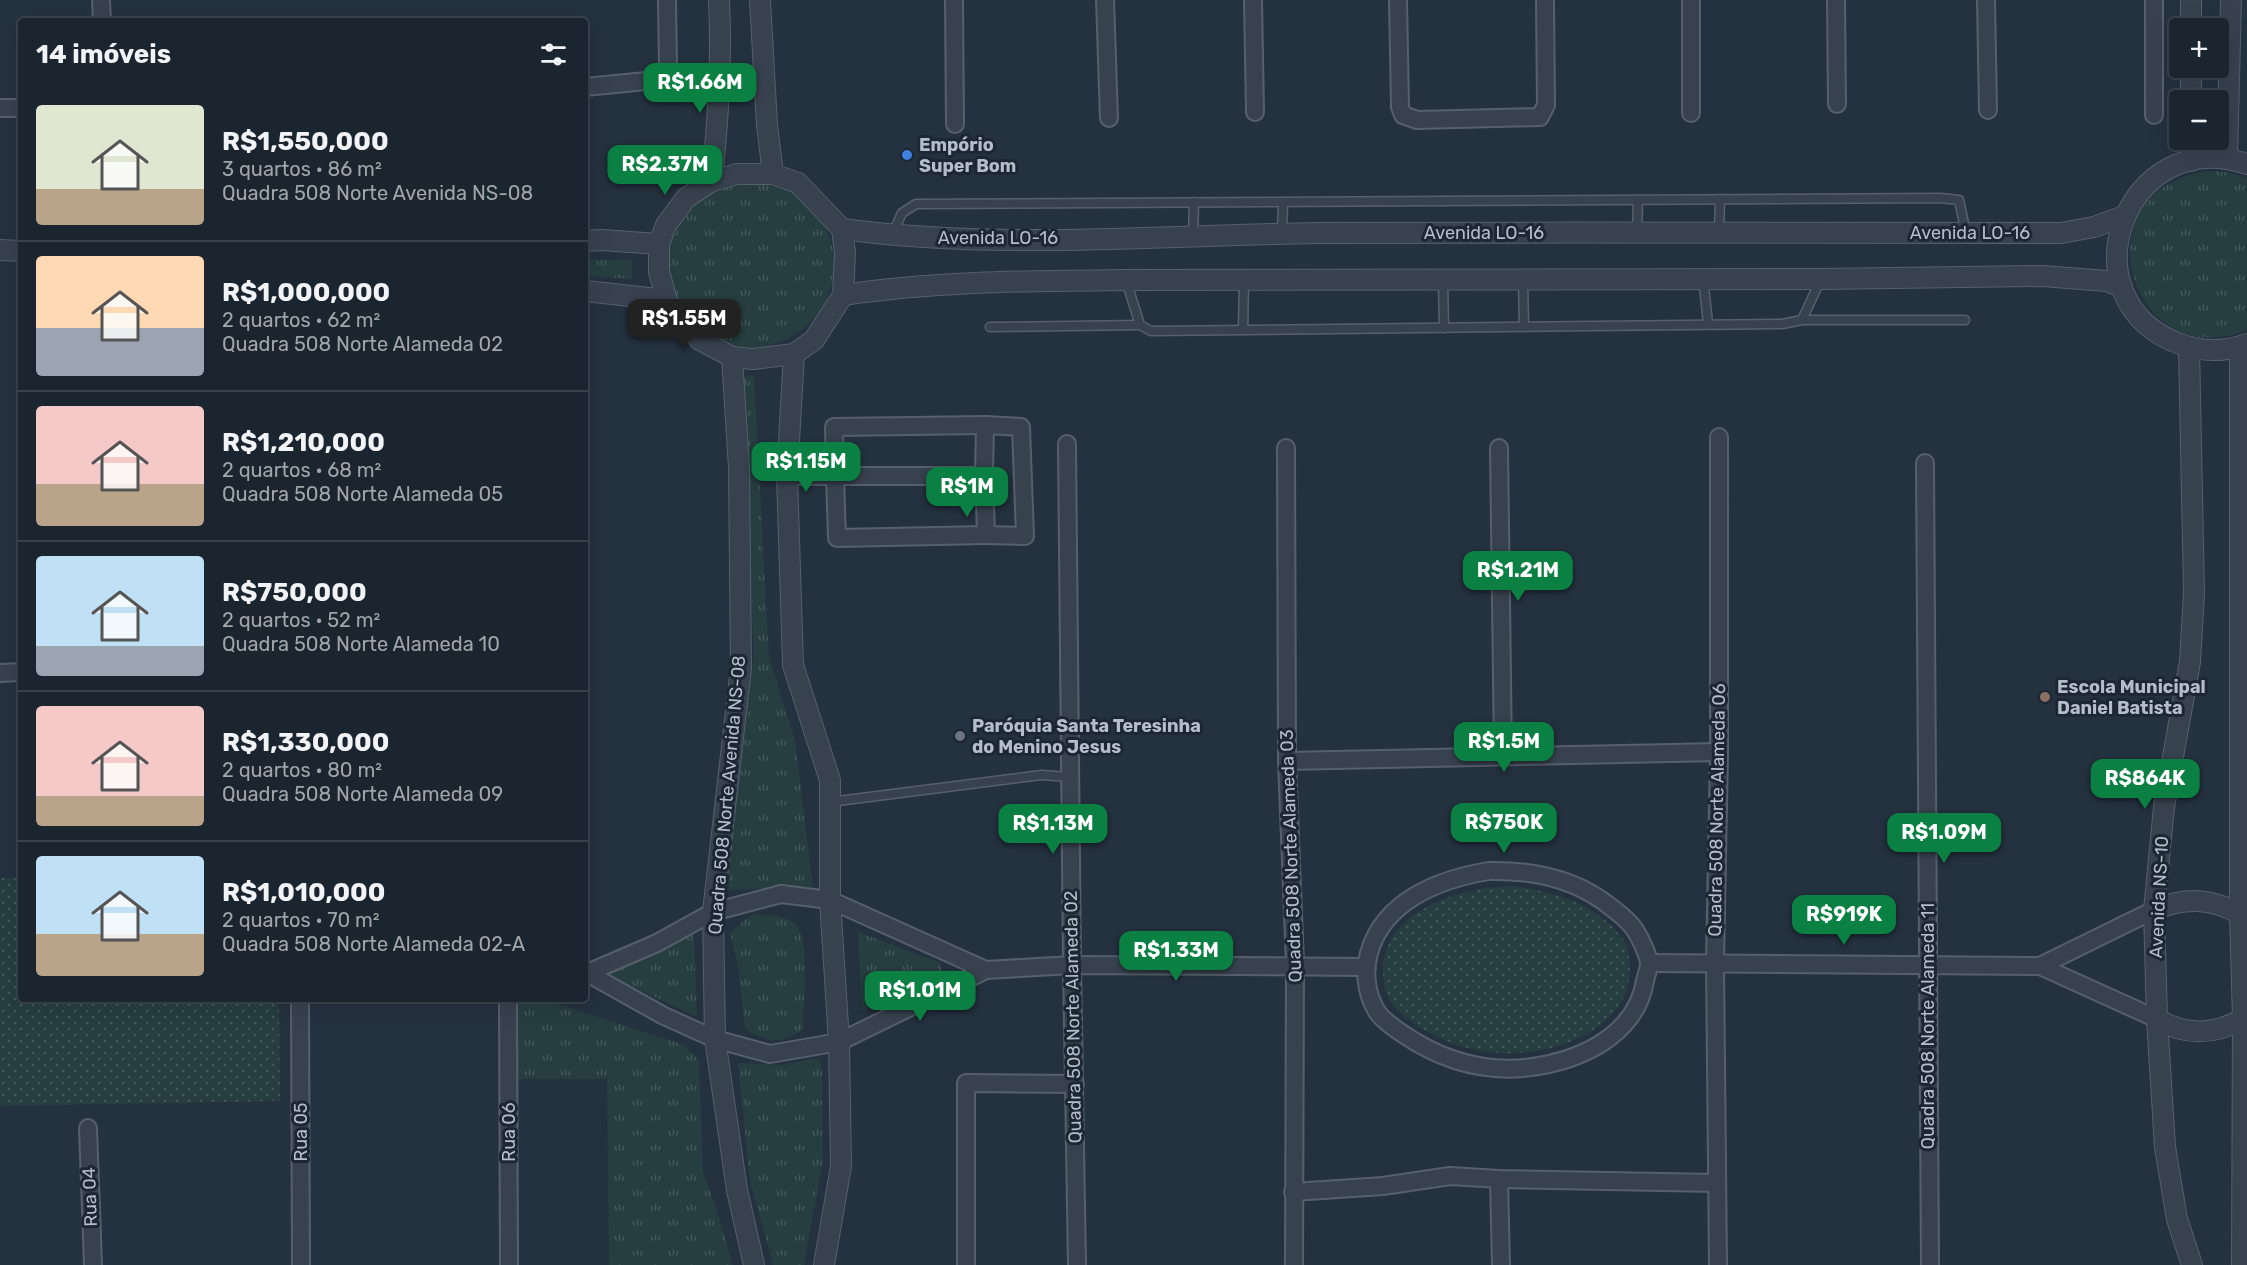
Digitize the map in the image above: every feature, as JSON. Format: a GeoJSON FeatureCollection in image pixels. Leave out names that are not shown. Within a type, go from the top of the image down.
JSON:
{"type":"FeatureCollection","features":[{"type":"Feature","properties":{"kind":"street"},"geometry":{"type":"LineString","coordinates":[[101,0],[102,18]]}},
{"type":"Feature","properties":{"kind":"street"},"geometry":{"type":"LineString","coordinates":[[588,87],[646,81],[661,77],[668,67],[667,0]]}},
{"type":"Feature","properties":{"kind":"street"},"geometry":{"type":"LineString","coordinates":[[712,181],[720,100],[719,0]]}},
{"type":"Feature","properties":{"kind":"street"},"geometry":{"type":"LineString","coordinates":[[760,0],[767,125],[773,174]]}},
{"type":"Feature","properties":{"kind":"street"},"geometry":{"type":"LineString","coordinates":[[954,0],[955,124]]}},
{"type":"Feature","properties":{"kind":"street"},"geometry":{"type":"LineString","coordinates":[[1105,0],[1108,118]]}},
{"type":"Feature","properties":{"kind":"street"},"geometry":{"type":"LineString","coordinates":[[1253,0],[1256,112]]}},
{"type":"Feature","properties":{"kind":"street"},"geometry":{"type":"LineString","coordinates":[[1398,0],[1400,107],[1403,115],[1417,120],[1535,119],[1540,117],[1546,105],[1545,0]]}},
{"type":"Feature","properties":{"kind":"street"},"geometry":{"type":"LineString","coordinates":[[1691,0],[1691,113]]}},
{"type":"Feature","properties":{"kind":"street"},"geometry":{"type":"LineString","coordinates":[[1836,0],[1837,104]]}},
{"type":"Feature","properties":{"kind":"street"},"geometry":{"type":"LineString","coordinates":[[1986,0],[1988,110]]}},
{"type":"Feature","properties":{"kind":"street"},"geometry":{"type":"LineString","coordinates":[[2154,0],[2154,115]]}},
{"type":"Feature","properties":{"kind":"street"},"geometry":{"type":"LineString","coordinates":[[2191,0],[2191,18]]}},
{"type":"Feature","properties":{"kind":"street"},"geometry":{"type":"LineString","coordinates":[[2227,159],[2231,0]]}},
{"type":"Feature","properties":{"kind":"street"},"geometry":{"type":"LineString","coordinates":[[0,108],[18,108]]}},
{"type":"Feature","properties":{"kind":"street"},"geometry":{"type":"LineString","coordinates":[[2191,150],[2191,160]]}},
{"type":"Feature","properties":{"kind":"street"},"geometry":{"type":"LineString","coordinates":[[2242,1265],[2243,1018],[2240,914],[2243,345],[2206,350],[2189,347],[2171,341],[2149,325],[2131,304],[2122,287],[2116,252],[2124,216],[2133,200],[2158,175],[2191,160],[2227,159],[2247,164]]}},
{"type":"Feature","properties":{"kind":"street"},"geometry":{"type":"LineString","coordinates":[[737,174],[773,174],[798,183],[842,229],[845,253],[843,295],[814,340],[794,354],[753,359],[732,357],[700,340],[677,315],[667,300],[659,272],[659,244],[666,225],[686,198],[712,181],[737,174]]}},
{"type":"Feature","properties":{"kind":"street","name":"Avenida LO-16"},"geometry":{"type":"LineString","coordinates":[[842,229],[892,235],[994,239],[1282,234],[2061,233],[2094,227],[2124,216]]}},
{"type":"Feature","properties":{"kind":"street"},"geometry":{"type":"LineString","coordinates":[[588,241],[659,244]]}},
{"type":"Feature","properties":{"kind":"street"},"geometry":{"type":"LineString","coordinates":[[0,250],[18,251]]}},
{"type":"Feature","properties":{"kind":"street"},"geometry":{"type":"LineString","coordinates":[[843,295],[891,288],[1011,281],[1126,280],[1821,279],[2042,276],[2107,281],[2122,287]]}},
{"type":"Feature","properties":{"kind":"street"},"geometry":{"type":"LineString","coordinates":[[588,291],[667,300]]}},
{"type":"Feature","properties":{"kind":"street","name":"Avenida NS-10"},"geometry":{"type":"LineString","coordinates":[[2189,347],[2194,593],[2190,662],[2164,807],[2154,910],[2157,1019],[2165,1147],[2177,1219],[2192,1265]]}},
{"type":"Feature","properties":{"kind":"street"},"geometry":{"type":"LineString","coordinates":[[794,354],[787,476],[793,665],[830,780],[830,900],[839,1042],[841,1166],[824,1265]]}},
{"type":"Feature","properties":{"kind":"street","name":"Quadra 508 Norte Avenida NS-08"},"geometry":{"type":"LineString","coordinates":[[732,357],[739,468],[741,668],[713,912],[716,1039],[737,1190],[754,1265]]}},
{"type":"Feature","properties":{"kind":"street"},"geometry":{"type":"LineString","coordinates":[[985,425],[986,535]]}},
{"type":"Feature","properties":{"kind":"street"},"geometry":{"type":"LineString","coordinates":[[985,425],[1021,427],[1024,536],[837,538],[835,476],[834,427],[985,425]]}},
{"type":"Feature","properties":{"kind":"street","name":"Quadra 508 Norte Alameda 06"},"geometry":{"type":"LineString","coordinates":[[1718,1265],[1715,962],[1719,752],[1719,437]]}},
{"type":"Feature","properties":{"kind":"street","name":"Quadra 508 Norte Alameda 02"},"geometry":{"type":"LineString","coordinates":[[1067,444],[1077,1265]]}},
{"type":"Feature","properties":{"kind":"street","name":"Quadra 508 Norte Alameda 03"},"geometry":{"type":"LineString","coordinates":[[1286,448],[1287,761],[1295,965],[1294,1265]]}},
{"type":"Feature","properties":{"kind":"street"},"geometry":{"type":"LineString","coordinates":[[1498,448],[1503,756]]}},
{"type":"Feature","properties":{"kind":"street","name":"Quadra 508 Norte Alameda 11"},"geometry":{"type":"LineString","coordinates":[[1925,464],[1930,1265]]}},
{"type":"Feature","properties":{"kind":"street"},"geometry":{"type":"LineString","coordinates":[[787,476],[984,476]]}},
{"type":"Feature","properties":{"kind":"street"},"geometry":{"type":"LineString","coordinates":[[0,673],[18,672]]}},
{"type":"Feature","properties":{"kind":"street"},"geometry":{"type":"LineString","coordinates":[[1287,761],[1719,752]]}},
{"type":"Feature","properties":{"kind":"street"},"geometry":{"type":"LineString","coordinates":[[1512,871],[1552,876],[1571,883],[1606,902],[1635,929],[1648,963],[1638,1004],[1631,1017],[1611,1037],[1571,1058],[1526,1068],[1504,1069],[1480,1067],[1436,1054],[1396,1029],[1376,1012],[1370,996],[1366,967],[1377,933],[1387,918],[1405,903],[1424,891],[1467,875],[1512,871]]}},
{"type":"Feature","properties":{"kind":"street"},"geometry":{"type":"LineString","coordinates":[[588,974],[657,944],[713,912],[781,894],[830,900],[986,970]]}},
{"type":"Feature","properties":{"kind":"street"},"geometry":{"type":"LineString","coordinates":[[2040,966],[2168,904],[2197,900],[2212,902],[2240,914]]}},
{"type":"Feature","properties":{"kind":"street"},"geometry":{"type":"LineString","coordinates":[[1648,963],[2040,966],[2180,1030],[2205,1032],[2225,1028],[2243,1018]]}},
{"type":"Feature","properties":{"kind":"street"},"geometry":{"type":"LineString","coordinates":[[588,975],[664,1016],[716,1039],[770,1054],[839,1042],[986,970],[1072,965],[1366,967]]}},
{"type":"Feature","properties":{"kind":"street","name":"Rua 05"},"geometry":{"type":"LineString","coordinates":[[300,1002],[301,1265]]}},
{"type":"Feature","properties":{"kind":"street","name":"Rua 06"},"geometry":{"type":"LineString","coordinates":[[508,1002],[509,1265]]}},
{"type":"Feature","properties":{"kind":"street"},"geometry":{"type":"LineString","coordinates":[[966,1265],[966,1083],[1075,1084]]}},
{"type":"Feature","properties":{"kind":"street","name":"Rua 04"},"geometry":{"type":"LineString","coordinates":[[88,1128],[93,1265]]}},
{"type":"Feature","properties":{"kind":"street"},"geometry":{"type":"LineString","coordinates":[[1293,1192],[1383,1186],[1450,1176],[1499,1179],[1717,1182]]}},
{"type":"Feature","properties":{"kind":"street"},"geometry":{"type":"LineString","coordinates":[[1499,1179],[1501,1265]]}},
{"type":"Feature","properties":{"kind":"lane"},"geometry":{"type":"LineString","coordinates":[[892,235],[902,213],[916,204],[1940,198],[1959,200],[1966,233]]}},
{"type":"Feature","properties":{"kind":"lane"},"geometry":{"type":"LineString","coordinates":[[1719,233],[1720,199]]}},
{"type":"Feature","properties":{"kind":"lane"},"geometry":{"type":"LineString","coordinates":[[1637,233],[1638,200]]}},
{"type":"Feature","properties":{"kind":"lane"},"geometry":{"type":"LineString","coordinates":[[1193,236],[1194,202]]}},
{"type":"Feature","properties":{"kind":"lane"},"geometry":{"type":"LineString","coordinates":[[1282,234],[1283,202]]}},
{"type":"Feature","properties":{"kind":"lane"},"geometry":{"type":"LineString","coordinates":[[1703,278],[1708,323]]}},
{"type":"Feature","properties":{"kind":"lane"},"geometry":{"type":"LineString","coordinates":[[1523,279],[1524,327]]}},
{"type":"Feature","properties":{"kind":"lane"},"geometry":{"type":"LineString","coordinates":[[1802,320],[1821,279]]}},
{"type":"Feature","properties":{"kind":"lane"},"geometry":{"type":"LineString","coordinates":[[1126,280],[1140,325]]}},
{"type":"Feature","properties":{"kind":"lane"},"geometry":{"type":"LineString","coordinates":[[1243,330],[1244,280]]}},
{"type":"Feature","properties":{"kind":"lane"},"geometry":{"type":"LineString","coordinates":[[1443,280],[1444,328]]}},
{"type":"Feature","properties":{"kind":"lane"},"geometry":{"type":"LineString","coordinates":[[990,327],[1140,325],[1151,331],[1708,323],[1782,324],[1802,320],[1965,320]]}},
{"type":"Feature","properties":{"kind":"lane"},"geometry":{"type":"LineString","coordinates":[[830,802],[1041,775],[1070,777]]}},
{"type":"Feature","properties":{"kind":"green space"},"geometry":{"type":"Polygon","coordinates":[[[2210,171],[2226,172],[2247,178],[2247,330],[2205,337],[2172,327],[2147,305],[2133,274],[2131,241],[2142,209],[2168,184],[2210,171]]]}},
{"type":"Feature","properties":{"kind":"green space"},"geometry":{"type":"Polygon","coordinates":[[[751,181],[783,187],[810,205],[828,232],[834,264],[828,296],[810,323],[783,341],[751,347],[719,341],[692,323],[674,296],[668,264],[674,232],[692,205],[719,187],[751,181]]]}},
{"type":"Feature","properties":{"kind":"green space"},"geometry":{"type":"Polygon","coordinates":[[[588,260],[632,260],[632,279],[588,276],[588,260]]]}},
{"type":"Feature","properties":{"kind":"green space"},"geometry":{"type":"Polygon","coordinates":[[[754,376],[769,658],[795,740],[813,887],[729,890],[729,827],[738,753],[754,657],[742,377],[754,376]]]}},
{"type":"Feature","properties":{"kind":"green space"},"geometry":{"type":"Polygon","coordinates":[[[0,878],[18,878],[18,1002],[279,1002],[280,1101],[0,1106],[0,878]]]}},
{"type":"Feature","properties":{"kind":"green space"},"geometry":{"type":"Polygon","coordinates":[[[1511,886],[1542,891],[1573,901],[1601,917],[1613,927],[1625,942],[1629,954],[1628,984],[1624,997],[1617,1009],[1597,1028],[1558,1046],[1539,1050],[1520,1053],[1491,1053],[1464,1047],[1431,1034],[1402,1014],[1392,1003],[1386,991],[1383,974],[1386,952],[1395,933],[1409,918],[1448,897],[1491,887],[1511,886]]]}},
{"type":"Feature","properties":{"kind":"green space"},"geometry":{"type":"Polygon","coordinates":[[[752,914],[788,919],[797,926],[801,934],[805,959],[803,1029],[781,1040],[767,1039],[745,1029],[738,966],[730,933],[752,914]]]}},
{"type":"Feature","properties":{"kind":"green space"},"geometry":{"type":"Polygon","coordinates":[[[858,932],[941,963],[942,979],[862,1010],[858,932]]]}},
{"type":"Feature","properties":{"kind":"green space"},"geometry":{"type":"Polygon","coordinates":[[[694,934],[697,1017],[608,975],[694,934]]]}},
{"type":"Feature","properties":{"kind":"green space"},"geometry":{"type":"Polygon","coordinates":[[[518,1002],[551,1002],[682,1044],[699,1060],[703,1173],[717,1210],[733,1265],[609,1265],[607,1079],[516,1079],[518,1002]]]}},
{"type":"Feature","properties":{"kind":"green space"},"geometry":{"type":"Polygon","coordinates":[[[819,1058],[822,1070],[823,1160],[804,1265],[773,1265],[750,1181],[738,1063],[781,1065],[819,1058]]]}},
{"type":"Feature","properties":{"kind":"place","name":"Empório Super Bom"},"geometry":{"type":"Point","coordinates":[907,155]}},
{"type":"Feature","properties":{"kind":"place","name":"Escola Municipal Daniel Batista"},"geometry":{"type":"Point","coordinates":[2045,697]}},
{"type":"Feature","properties":{"kind":"place","name":"Paróquia Santa Teresinha do Menino Jesus"},"geometry":{"type":"Point","coordinates":[960,736]}}]}
